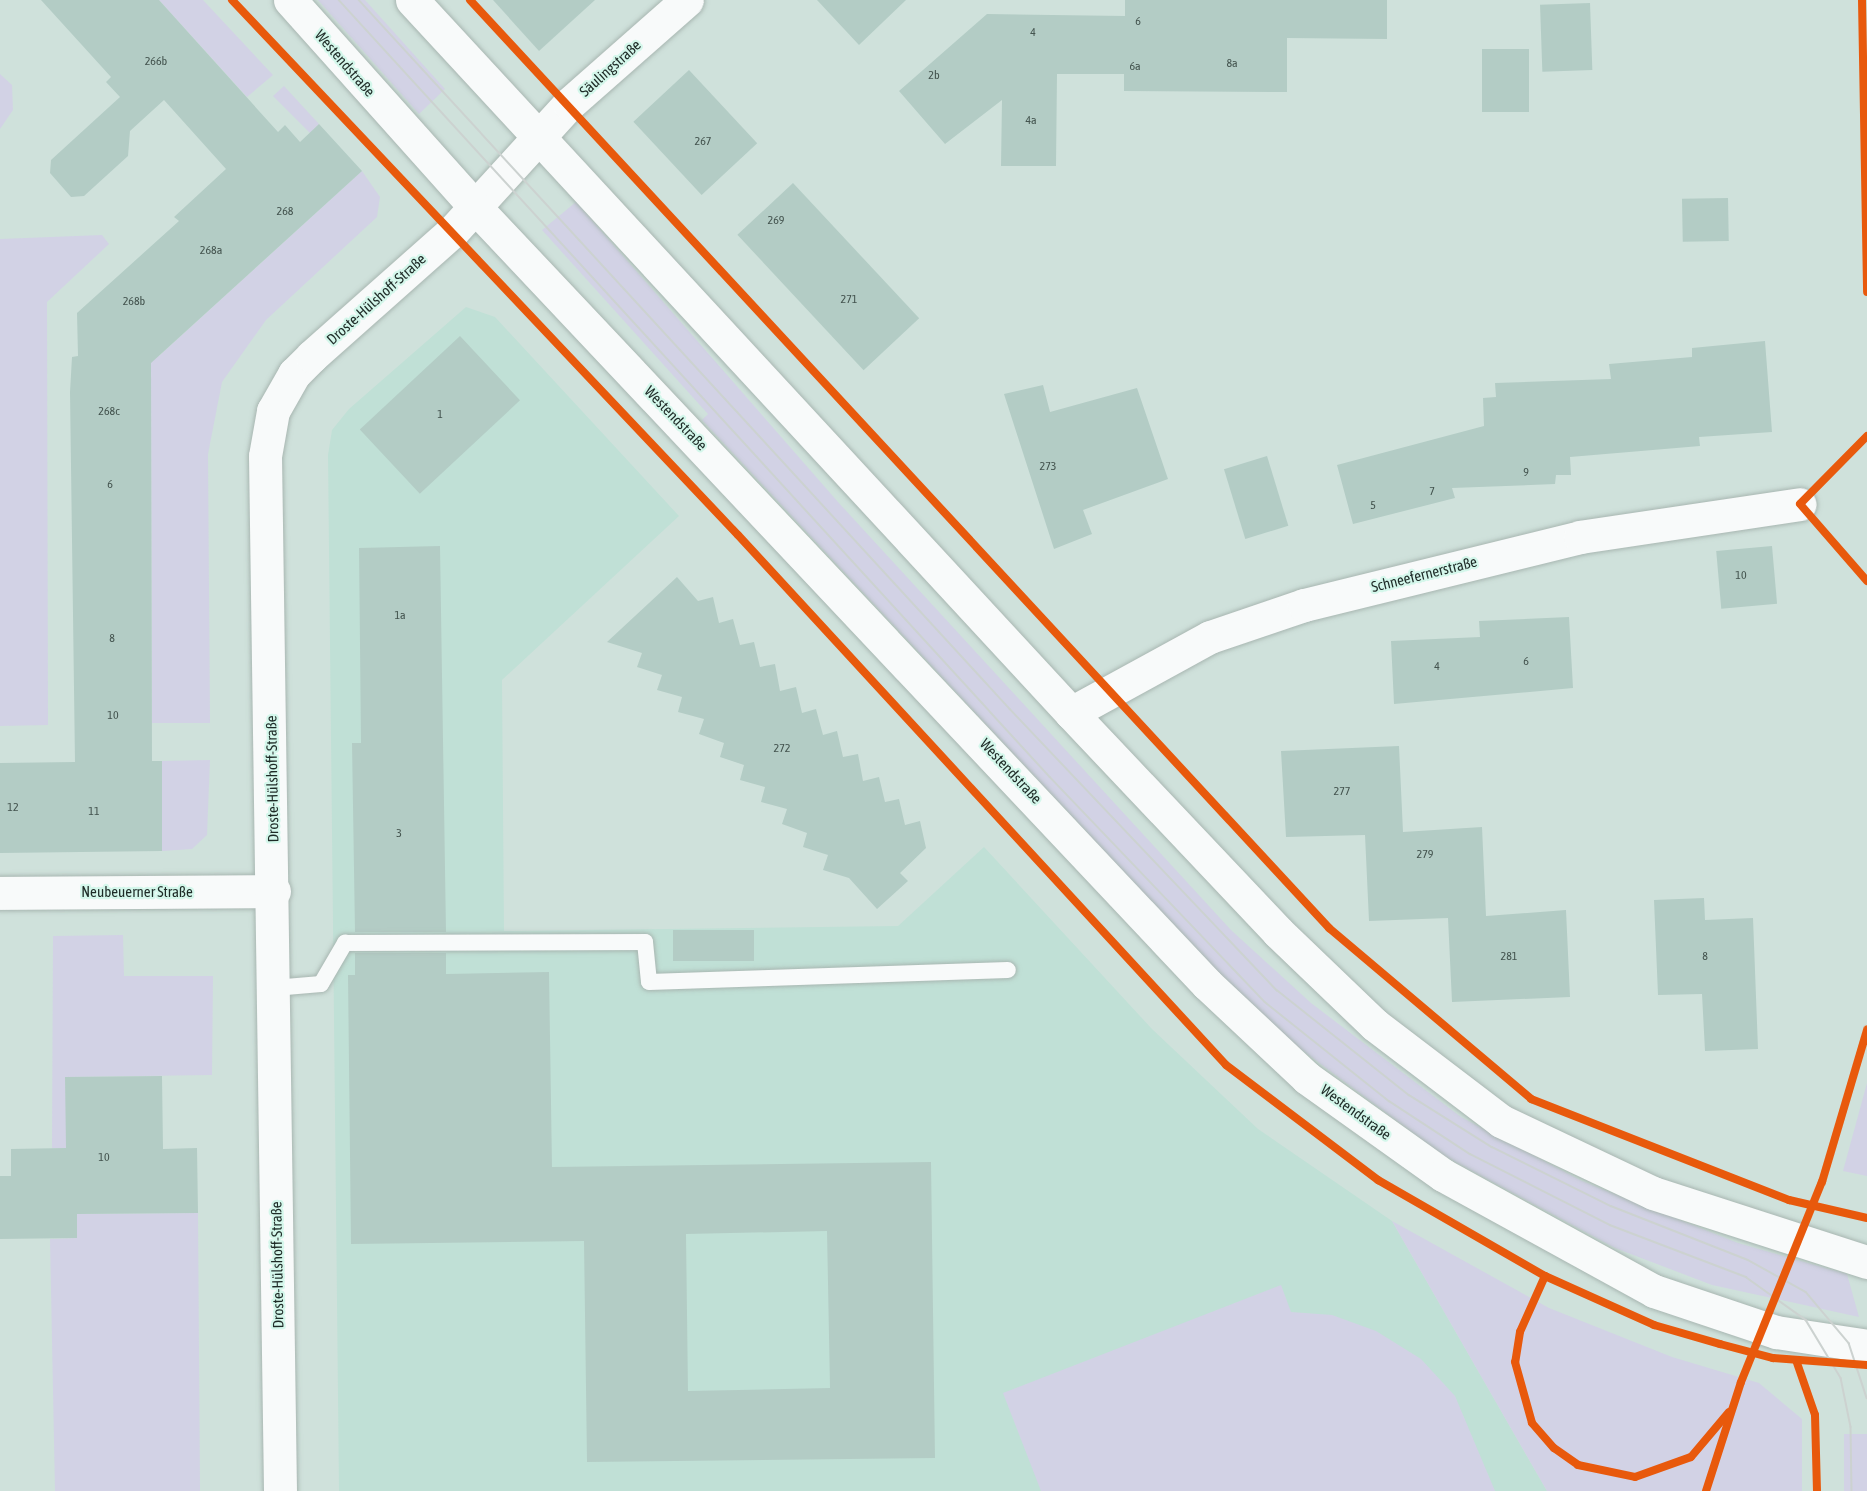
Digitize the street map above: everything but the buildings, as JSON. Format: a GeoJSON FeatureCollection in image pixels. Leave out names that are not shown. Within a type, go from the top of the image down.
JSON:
{"type":"FeatureCollection","features":[{"type":"Feature","properties":{"kind":"main road","name":"Westendstraße"},"geometry":{"type":"LineString","coordinates":[[290,0],[475,207],[1207,984],[1307,1078],[1443,1175],[1654,1291],[1776,1332],[1867,1346]]}},
{"type":"Feature","properties":{"kind":"main road"},"geometry":{"type":"LineString","coordinates":[[412,0],[1071,713],[1278,932],[1375,1025],[1501,1121],[1653,1193],[1867,1262]]}},
{"type":"Feature","properties":{"kind":"main road","name":"Säulingstraße"},"geometry":{"type":"LineString","coordinates":[[512,166],[538,138],[687,0]]}},
{"type":"Feature","properties":{"kind":"main road","name":"Droste-Hülshoff-Straße"},"geometry":{"type":"LineString","coordinates":[[280,1491],[274,891],[265,456],[273,411],[294,374],[475,207],[512,166]]}},
{"type":"Feature","properties":{"kind":"main road","name":"Schneefernerstraße"},"geometry":{"type":"LineString","coordinates":[[1071,713],[1210,637],[1304,604],[1580,537],[1800,504]]}},
{"type":"Feature","properties":{"kind":"main road","name":"Neubeuerner Straße"},"geometry":{"type":"LineString","coordinates":[[0,893],[274,891]]}},
{"type":"Feature","properties":{"kind":"lane"},"geometry":{"type":"LineString","coordinates":[[274,988],[321,984],[345,943],[645,942],[649,982],[1008,970]]}},
{"type":"Feature","properties":{"kind":"shaded area"},"geometry":{"type":"Polygon","coordinates":[[[159,0],[203,0],[273,75],[247,97],[159,0]]]}},
{"type":"Feature","properties":{"kind":"shaded area"},"geometry":{"type":"Polygon","coordinates":[[[318,0],[365,0],[445,89],[419,114],[318,0]]]}},
{"type":"Feature","properties":{"kind":"shaded area"},"geometry":{"type":"Polygon","coordinates":[[[0,74],[12,85],[13,110],[0,129],[0,74]]]}},
{"type":"Feature","properties":{"kind":"shaded area"},"geometry":{"type":"Polygon","coordinates":[[[284,86],[319,124],[310,133],[273,96],[284,86]]]}},
{"type":"Feature","properties":{"kind":"shaded area"},"geometry":{"type":"Polygon","coordinates":[[[362,171],[380,197],[377,217],[266,320],[222,382],[208,454],[210,723],[152,723],[151,356],[159,356],[362,171]]]}},
{"type":"Feature","properties":{"kind":"shaded area"},"geometry":{"type":"Polygon","coordinates":[[[576,202],[838,502],[1231,930],[1311,1003],[1461,1117],[1582,1181],[1738,1243],[1847,1274],[1859,1317],[1712,1285],[1615,1248],[1444,1156],[1271,1027],[1205,967],[1082,827],[702,420],[708,414],[542,230],[576,202]]]}},
{"type":"Feature","properties":{"kind":"shaded area"},"geometry":{"type":"Polygon","coordinates":[[[102,235],[109,244],[47,302],[48,725],[0,726],[0,239],[102,235]]]}},
{"type":"Feature","properties":{"kind":"shaded area"},"geometry":{"type":"Polygon","coordinates":[[[466,307],[495,317],[679,516],[502,680],[504,931],[898,926],[984,847],[1152,1029],[1258,1129],[1392,1221],[1547,1491],[339,1491],[328,455],[332,430],[349,409],[466,307]]]}},
{"type":"Feature","properties":{"kind":"shaded area"},"geometry":{"type":"Polygon","coordinates":[[[210,760],[207,835],[192,849],[162,851],[162,761],[210,760]]]}},
{"type":"Feature","properties":{"kind":"shaded area"},"geometry":{"type":"Polygon","coordinates":[[[123,935],[124,976],[213,976],[212,1075],[66,1077],[66,1148],[52,1148],[53,936],[123,935]]]}},
{"type":"Feature","properties":{"kind":"shaded area"},"geometry":{"type":"Polygon","coordinates":[[[1867,1083],[1867,1176],[1843,1171],[1867,1083]]]}},
{"type":"Feature","properties":{"kind":"shaded area"},"geometry":{"type":"Polygon","coordinates":[[[198,1213],[200,1491],[55,1491],[50,1239],[77,1238],[77,1214],[198,1213]]]}},
{"type":"Feature","properties":{"kind":"shaded area"},"geometry":{"type":"Polygon","coordinates":[[[1392,1221],[1549,1308],[1672,1357],[1759,1383],[1802,1419],[1802,1491],[1547,1491],[1392,1221]]]}},
{"type":"Feature","properties":{"kind":"shaded area"},"geometry":{"type":"Polygon","coordinates":[[[1281,1285],[1291,1312],[1332,1315],[1376,1331],[1421,1359],[1455,1396],[1495,1491],[1041,1491],[1003,1393],[1281,1285]]]}},
{"type":"Feature","properties":{"kind":"shaded area"},"geometry":{"type":"Polygon","coordinates":[[[1844,1434],[1867,1434],[1867,1491],[1844,1491],[1844,1434]]]}},
{"type":"Feature","properties":{"kind":"tram line"},"geometry":{"type":"LineString","coordinates":[[339,0],[1050,777],[1265,1002],[1389,1101],[1470,1154],[1610,1225],[1746,1277],[1806,1320],[1841,1378],[1851,1427],[1852,1491]]}},
{"type":"Feature","properties":{"kind":"tram line"},"geometry":{"type":"LineString","coordinates":[[359,0],[1010,709],[1277,990],[1409,1095],[1492,1147],[1611,1206],[1748,1260],[1806,1292],[1849,1343],[1867,1398]]}},
{"type":"Feature","properties":{"kind":"cycle path"},"geometry":{"type":"LineString","coordinates":[[232,0],[738,535],[1226,1065],[1378,1180],[1545,1276],[1654,1325],[1720,1344],[1773,1358],[1867,1365]]}},
{"type":"Feature","properties":{"kind":"cycle path"},"geometry":{"type":"LineString","coordinates":[[470,0],[1329,928],[1531,1099],[1789,1200],[1867,1218]]}},
{"type":"Feature","properties":{"kind":"cycle path"},"geometry":{"type":"LineString","coordinates":[[1862,0],[1867,292]]}},
{"type":"Feature","properties":{"kind":"cycle path"},"geometry":{"type":"LineString","coordinates":[[1867,436],[1800,504],[1867,581]]}},
{"type":"Feature","properties":{"kind":"cycle path"},"geometry":{"type":"LineString","coordinates":[[1706,1491],[1741,1382],[1822,1182],[1867,1030]]}},
{"type":"Feature","properties":{"kind":"cycle path"},"geometry":{"type":"LineString","coordinates":[[1545,1276],[1520,1332],[1515,1362],[1532,1423],[1554,1448],[1578,1465],[1635,1477],[1691,1457],[1729,1412]]}},
{"type":"Feature","properties":{"kind":"cycle path"},"geometry":{"type":"LineString","coordinates":[[1796,1360],[1815,1415],[1817,1491]]}}]}
